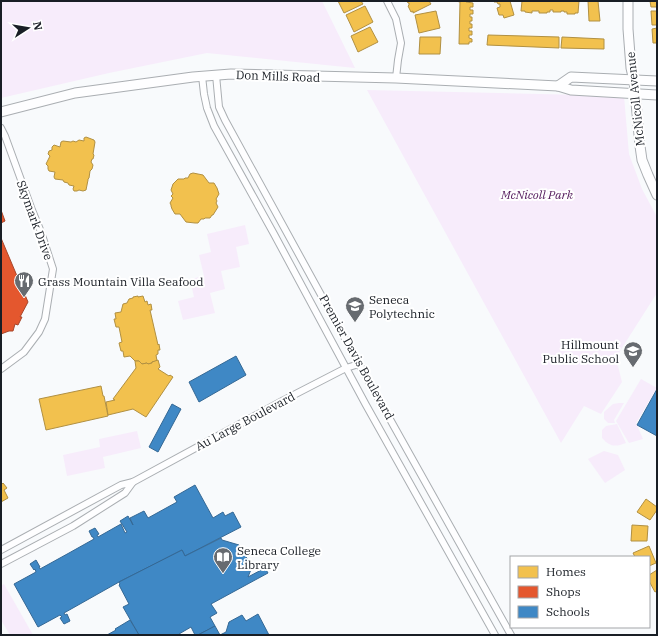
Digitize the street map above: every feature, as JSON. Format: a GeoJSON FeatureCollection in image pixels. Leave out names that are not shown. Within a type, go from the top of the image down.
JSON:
{"type":"FeatureCollection","features":[{"type":"Feature","properties":{"kind":"main road","name":"McNicoll Avenue"},"geometry":{"type":"LineString","coordinates":[[628,1],[628,29],[631,68],[634,81],[634,94],[642,160],[657,195]]}},
{"type":"Feature","properties":{"kind":"main road","name":"Don Mills Road"},"geometry":{"type":"LineString","coordinates":[[1,112],[75,93],[202,76],[231,74],[396,78],[558,86],[571,90],[657,95]]}},
{"type":"Feature","properties":{"kind":"main road","name":"Don Mills Road"},"geometry":{"type":"LineString","coordinates":[[558,86],[570,77],[657,81]]}},
{"type":"Feature","properties":{"kind":"street"},"geometry":{"type":"LineString","coordinates":[[387,1],[396,19],[401,43],[396,78]]}},
{"type":"Feature","properties":{"kind":"street","name":"Premier Davis Boulevard"},"geometry":{"type":"LineString","coordinates":[[216,75],[219,107],[225,120],[511,635]]}},
{"type":"Feature","properties":{"kind":"street","name":"Premier Davis Boulevard"},"geometry":{"type":"LineString","coordinates":[[202,76],[207,108],[214,126],[346,368],[495,635]]}},
{"type":"Feature","properties":{"kind":"street","name":"Skymark Drive"},"geometry":{"type":"LineString","coordinates":[[1,128],[41,232],[52,269],[47,311],[39,332],[24,352],[1,369]]}},
{"type":"Feature","properties":{"kind":"street","name":"Au Large Boulevard"},"geometry":{"type":"LineString","coordinates":[[1,550],[121,485],[133,482],[276,404],[346,368],[360,364]]}},
{"type":"Feature","properties":{"kind":"street","name":"Au Large Boulevard"},"geometry":{"type":"LineString","coordinates":[[1,564],[73,526],[125,494],[133,482]]}},
{"type":"Feature","properties":{"kind":"green space"},"geometry":{"type":"Polygon","coordinates":[[[1,1],[322,1],[355,68],[207,53],[109,73],[1,98],[1,1]]]}},
{"type":"Feature","properties":{"kind":"green space","name":"McNicoll Park"},"geometry":{"type":"Polygon","coordinates":[[[367,90],[624,96],[629,154],[642,189],[657,217],[657,293],[613,362],[618,366],[622,382],[601,414],[584,406],[561,443],[367,90]]]}},
{"type":"Feature","properties":{"kind":"green space"},"geometry":{"type":"Polygon","coordinates":[[[245,225],[249,244],[236,247],[240,267],[221,271],[225,289],[210,293],[215,313],[183,320],[178,301],[194,297],[190,279],[204,276],[199,255],[211,252],[207,234],[245,225]]]}},
{"type":"Feature","properties":{"kind":"green space"},"geometry":{"type":"Polygon","coordinates":[[[641,379],[657,388],[636,423],[643,439],[629,443],[616,421],[641,379]]]}},
{"type":"Feature","properties":{"kind":"green space"},"geometry":{"type":"Polygon","coordinates":[[[624,403],[614,420],[615,423],[608,423],[604,419],[604,412],[613,404],[624,403]]]}},
{"type":"Feature","properties":{"kind":"green space"},"geometry":{"type":"Polygon","coordinates":[[[617,424],[626,443],[610,445],[602,438],[602,430],[606,426],[617,424]]]}},
{"type":"Feature","properties":{"kind":"green space"},"geometry":{"type":"Polygon","coordinates":[[[137,431],[141,448],[103,457],[105,468],[67,476],[63,455],[100,447],[99,439],[137,431]]]}},
{"type":"Feature","properties":{"kind":"green space"},"geometry":{"type":"Polygon","coordinates":[[[604,451],[618,455],[625,470],[605,483],[588,459],[604,451]]]}},
{"type":"Feature","properties":{"kind":"green space"},"geometry":{"type":"Polygon","coordinates":[[[4,584],[33,635],[10,635],[1,620],[1,586],[4,584]]]}},
{"type":"Feature","properties":{"kind":"building: Homes"},"geometry":{"type":"Polygon","coordinates":[[[338,1],[361,1],[363,4],[344,13],[338,1]]]}},
{"type":"Feature","properties":{"kind":"building: Homes"},"geometry":{"type":"Polygon","coordinates":[[[407,1],[429,1],[431,4],[413,13],[408,6],[409,3],[407,1]]]}},
{"type":"Feature","properties":{"kind":"building: Homes"},"geometry":{"type":"Polygon","coordinates":[[[456,1],[473,3],[473,7],[470,7],[470,10],[473,10],[473,14],[470,14],[470,17],[472,17],[470,24],[472,24],[472,28],[469,28],[469,31],[472,31],[472,35],[469,35],[469,38],[472,39],[472,42],[469,42],[469,44],[459,44],[460,2],[456,1]]]}},
{"type":"Feature","properties":{"kind":"building: Homes"},"geometry":{"type":"Polygon","coordinates":[[[493,1],[510,1],[514,15],[504,18],[503,15],[499,15],[497,8],[500,7],[500,4],[493,1]]]}},
{"type":"Feature","properties":{"kind":"building: Homes"},"geometry":{"type":"Polygon","coordinates":[[[522,1],[579,1],[578,13],[567,14],[567,12],[564,11],[553,12],[553,10],[550,10],[550,12],[547,13],[539,13],[539,11],[532,11],[532,13],[525,12],[521,11],[522,1]]]}},
{"type":"Feature","properties":{"kind":"building: Homes"},"geometry":{"type":"Polygon","coordinates":[[[588,1],[598,1],[600,21],[589,21],[588,1]]]}},
{"type":"Feature","properties":{"kind":"building: Homes"},"geometry":{"type":"Polygon","coordinates":[[[650,1],[657,1],[657,7],[651,7],[650,1]]]}},
{"type":"Feature","properties":{"kind":"building: Homes"},"geometry":{"type":"Polygon","coordinates":[[[365,6],[373,22],[354,32],[346,15],[365,6]]]}},
{"type":"Feature","properties":{"kind":"building: Homes"},"geometry":{"type":"Polygon","coordinates":[[[436,11],[440,28],[419,33],[415,15],[436,11]]]}},
{"type":"Feature","properties":{"kind":"building: Homes"},"geometry":{"type":"Polygon","coordinates":[[[651,11],[657,11],[657,25],[652,25],[651,11]]]}},
{"type":"Feature","properties":{"kind":"building: Homes"},"geometry":{"type":"Polygon","coordinates":[[[370,27],[378,42],[358,52],[351,36],[370,27]]]}},
{"type":"Feature","properties":{"kind":"building: Homes"},"geometry":{"type":"Polygon","coordinates":[[[657,28],[657,43],[653,43],[652,29],[657,28]]]}},
{"type":"Feature","properties":{"kind":"building: Homes"},"geometry":{"type":"Polygon","coordinates":[[[488,35],[559,37],[559,48],[487,45],[488,35]]]}},
{"type":"Feature","properties":{"kind":"building: Homes"},"geometry":{"type":"Polygon","coordinates":[[[420,37],[441,37],[440,54],[419,54],[420,37]]]}},
{"type":"Feature","properties":{"kind":"building: Homes"},"geometry":{"type":"Polygon","coordinates":[[[562,37],[604,39],[604,49],[561,48],[562,37]]]}},
{"type":"Feature","properties":{"kind":"building: Homes"},"geometry":{"type":"Polygon","coordinates":[[[86,137],[94,140],[95,142],[94,155],[91,162],[93,165],[90,171],[86,190],[74,191],[74,186],[69,185],[63,180],[55,179],[55,172],[49,171],[46,164],[50,156],[48,154],[54,145],[60,147],[61,142],[63,141],[84,141],[84,138],[86,137]]]}},
{"type":"Feature","properties":{"kind":"building: Homes"},"geometry":{"type":"Polygon","coordinates":[[[193,173],[203,175],[209,183],[214,183],[219,194],[216,199],[218,207],[213,215],[210,218],[201,219],[198,223],[186,222],[180,214],[175,214],[170,203],[173,198],[171,196],[173,194],[171,190],[173,184],[178,179],[188,178],[190,174],[193,173]]]}},
{"type":"Feature","properties":{"kind":"building: Homes"},"geometry":{"type":"Polygon","coordinates":[[[143,296],[148,305],[151,304],[152,310],[150,310],[160,350],[158,350],[158,354],[156,355],[157,361],[148,364],[142,364],[139,361],[135,361],[130,356],[124,357],[119,343],[122,342],[119,327],[116,327],[114,319],[116,319],[115,313],[121,312],[123,304],[127,303],[129,299],[143,296]]]}},
{"type":"Feature","properties":{"kind":"building: Homes"},"geometry":{"type":"Polygon","coordinates":[[[158,360],[160,367],[158,369],[173,377],[146,417],[133,409],[108,415],[106,402],[115,400],[113,399],[136,368],[135,361],[139,361],[142,364],[148,364],[158,360]]]}},
{"type":"Feature","properties":{"kind":"building: Homes"},"geometry":{"type":"Polygon","coordinates":[[[101,386],[108,416],[46,430],[39,399],[101,386]]]}},
{"type":"Feature","properties":{"kind":"building: Homes"},"geometry":{"type":"Polygon","coordinates":[[[3,483],[7,488],[4,490],[8,498],[1,502],[1,485],[3,483]]]}},
{"type":"Feature","properties":{"kind":"building: Homes"},"geometry":{"type":"Polygon","coordinates":[[[646,499],[657,507],[657,510],[650,520],[637,512],[646,499]]]}},
{"type":"Feature","properties":{"kind":"building: Homes"},"geometry":{"type":"Polygon","coordinates":[[[632,525],[648,526],[647,541],[631,541],[632,525]]]}},
{"type":"Feature","properties":{"kind":"building: Homes"},"geometry":{"type":"Polygon","coordinates":[[[649,546],[656,563],[650,566],[650,556],[634,556],[633,553],[649,546]]]}},
{"type":"Feature","properties":{"kind":"building: Homes"},"geometry":{"type":"Polygon","coordinates":[[[657,570],[657,591],[655,592],[650,583],[650,574],[657,570]]]}},
{"type":"Feature","properties":{"kind":"building: Shops"},"geometry":{"type":"Polygon","coordinates":[[[1,210],[5,221],[1,223],[1,210]]]}},
{"type":"Feature","properties":{"kind":"building: Shops"},"geometry":{"type":"Polygon","coordinates":[[[1,238],[28,302],[20,317],[22,317],[18,325],[15,324],[13,331],[1,334],[1,238]]]}},
{"type":"Feature","properties":{"kind":"building: Schools"},"geometry":{"type":"Polygon","coordinates":[[[236,356],[246,375],[199,402],[189,382],[236,356]]]}},
{"type":"Feature","properties":{"kind":"building: Schools"},"geometry":{"type":"Polygon","coordinates":[[[657,389],[657,436],[637,425],[657,389]]]}},
{"type":"Feature","properties":{"kind":"building: Schools"},"geometry":{"type":"Polygon","coordinates":[[[172,404],[181,409],[158,452],[149,447],[172,404]]]}},
{"type":"Feature","properties":{"kind":"building: Schools"},"geometry":{"type":"Polygon","coordinates":[[[195,485],[213,518],[223,512],[225,516],[233,512],[241,527],[185,556],[182,550],[119,582],[64,613],[65,615],[67,614],[70,621],[64,624],[60,618],[62,617],[60,615],[38,627],[14,584],[36,572],[30,564],[36,560],[40,569],[69,553],[94,539],[89,531],[95,528],[99,534],[97,535],[98,537],[121,524],[125,533],[127,532],[120,521],[128,516],[133,525],[130,518],[144,511],[148,518],[177,502],[174,497],[195,485]]]}},
{"type":"Feature","properties":{"kind":"building: Schools"},"geometry":{"type":"Polygon","coordinates":[[[221,538],[222,540],[239,545],[252,567],[248,577],[265,568],[268,573],[211,604],[217,613],[210,617],[215,626],[198,635],[195,635],[191,627],[179,635],[139,635],[123,607],[129,604],[119,585],[119,582],[182,550],[185,556],[221,538]]]}},
{"type":"Feature","properties":{"kind":"building: Schools"},"geometry":{"type":"Polygon","coordinates":[[[258,614],[269,635],[220,635],[226,632],[229,622],[242,615],[246,621],[258,614]]]}},
{"type":"Feature","properties":{"kind":"building: Schools"},"geometry":{"type":"Polygon","coordinates":[[[130,620],[139,635],[107,635],[116,630],[115,629],[130,620]]]}},
{"type":"Feature","properties":{"kind":"building: Schools"},"geometry":{"type":"Polygon","coordinates":[[[215,626],[220,635],[198,635],[215,626]]]}},
{"type":"Feature","properties":{"kind":"place","name":"Grass Mountain Villa Seafood"},"geometry":{"type":"Point","coordinates":[24,298]}},
{"type":"Feature","properties":{"kind":"place","name":"Seneca Polytechnic"},"geometry":{"type":"Point","coordinates":[355,323]}},
{"type":"Feature","properties":{"kind":"place","name":"Hillmount Public School"},"geometry":{"type":"Point","coordinates":[633,368]}},
{"type":"Feature","properties":{"kind":"place","name":"Seneca College Library"},"geometry":{"type":"Point","coordinates":[223,574]}}]}
